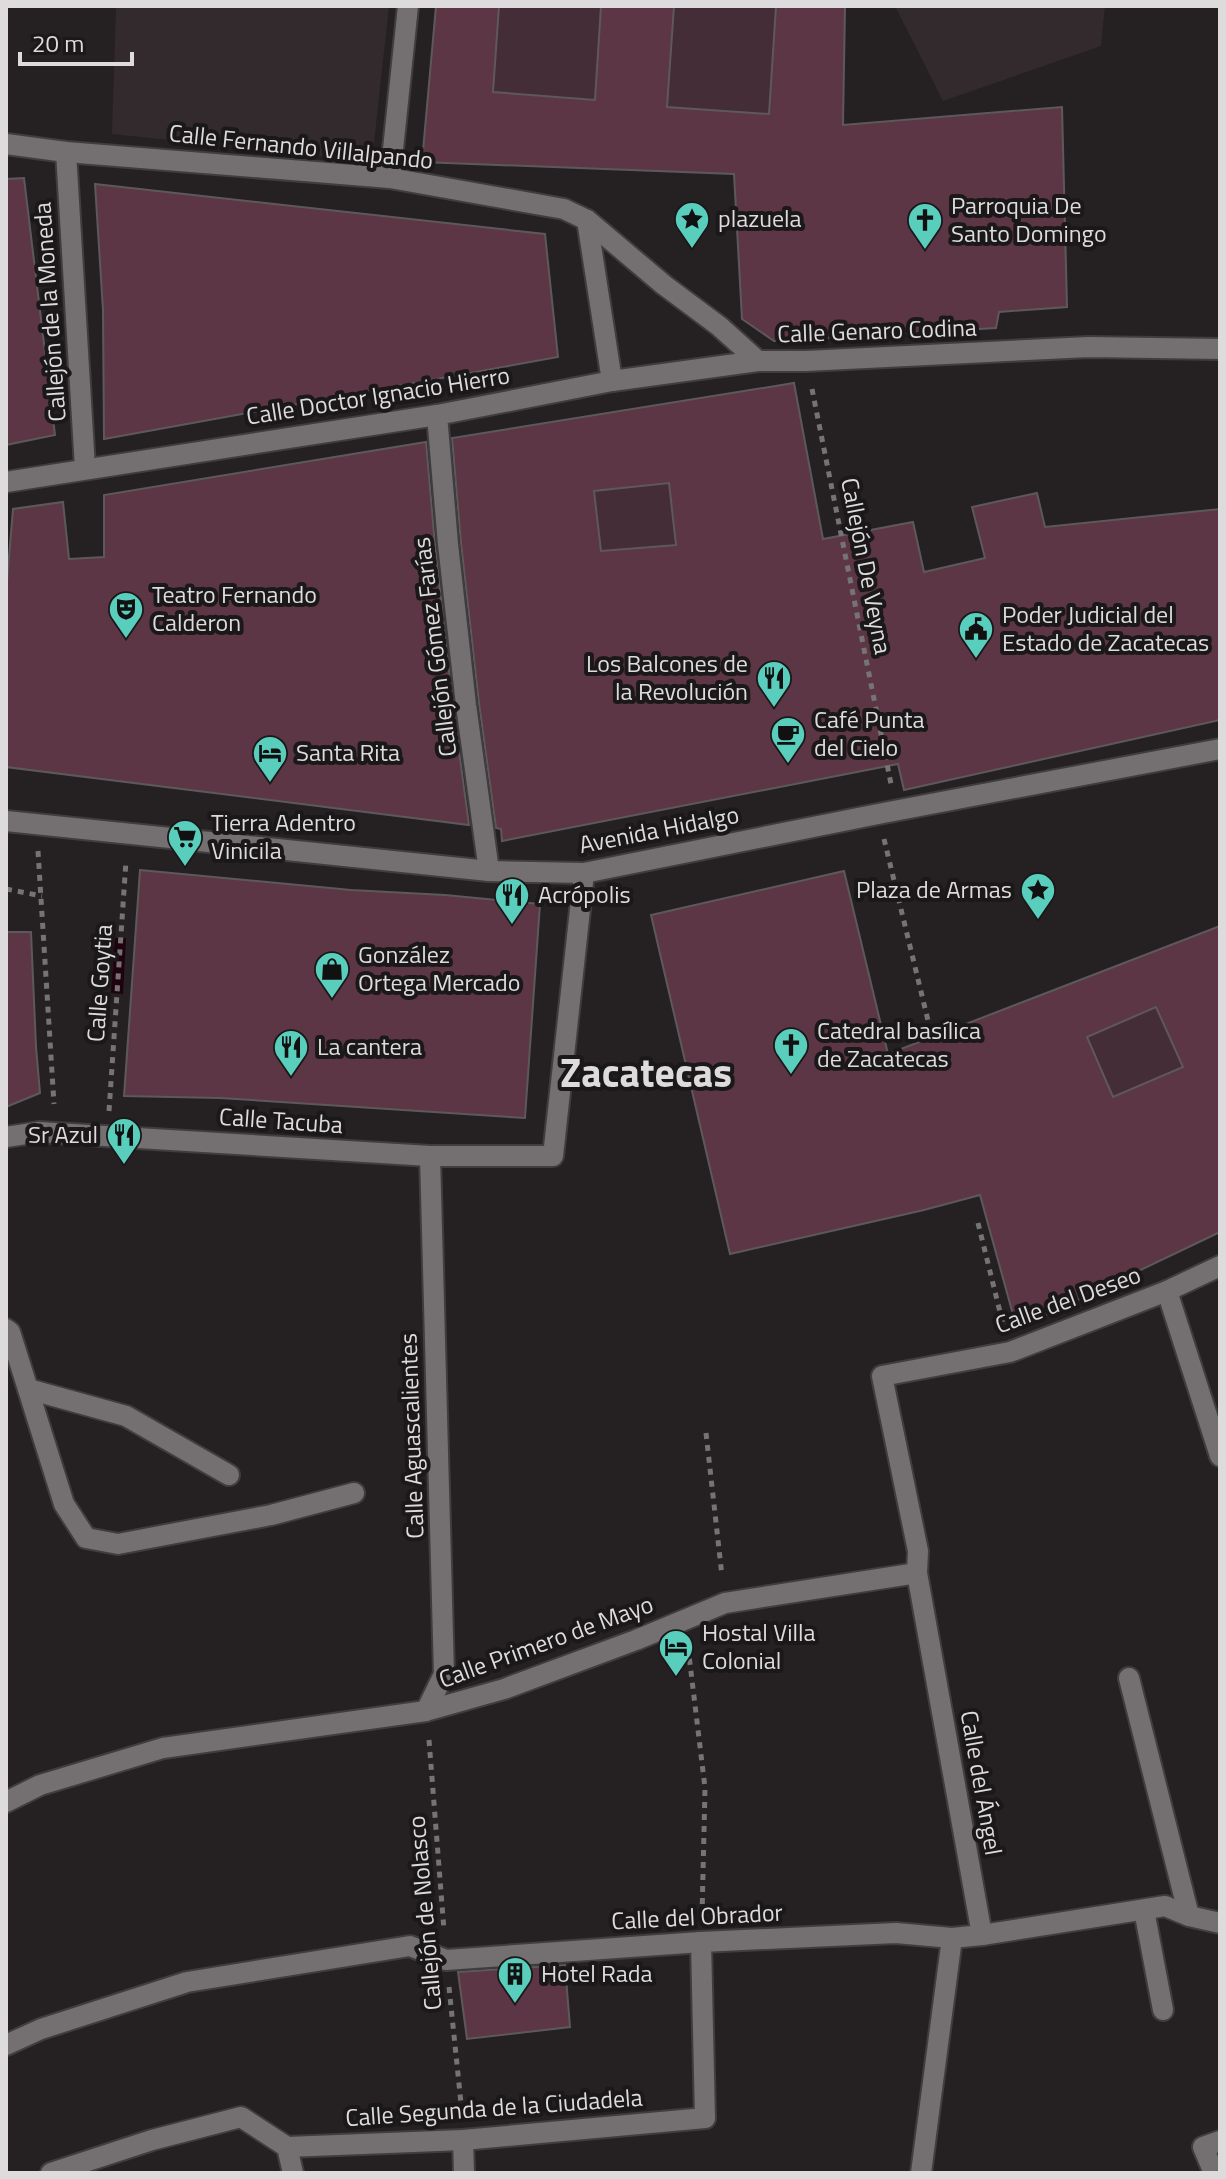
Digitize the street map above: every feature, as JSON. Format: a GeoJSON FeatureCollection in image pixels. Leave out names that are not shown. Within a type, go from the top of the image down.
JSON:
{"type":"FeatureCollection","features":[{"type":"Feature","properties":{"kind":"street"},"geometry":{"type":"LineString","coordinates":[[390,178],[408,6]]}},
{"type":"Feature","properties":{"kind":"street","name":"Calle Fernando Villalpando"},"geometry":{"type":"LineString","coordinates":[[6,144],[66,152],[390,178],[564,209],[587,220]]}},
{"type":"Feature","properties":{"kind":"street","name":"Callejón de la Moneda"},"geometry":{"type":"LineString","coordinates":[[66,152],[85,468]]}},
{"type":"Feature","properties":{"kind":"street"},"geometry":{"type":"LineString","coordinates":[[587,220],[612,381]]}},
{"type":"Feature","properties":{"kind":"street","name":"Calle Genaro Codina"},"geometry":{"type":"LineString","coordinates":[[587,220],[758,361],[1089,347],[1220,349]]}},
{"type":"Feature","properties":{"kind":"street","name":"Calle Doctor Ignacio Hierro"},"geometry":{"type":"LineString","coordinates":[[6,482],[437,415],[612,381],[758,361]]}},
{"type":"Feature","properties":{"kind":"street","name":"Callejón Gómez Farías"},"geometry":{"type":"LineString","coordinates":[[437,415],[463,676],[489,871]]}},
{"type":"Feature","properties":{"kind":"street","name":"Avenida Hidalgo"},"geometry":{"type":"LineString","coordinates":[[6,821],[489,871],[584,873],[1220,749]]}},
{"type":"Feature","properties":{"kind":"street","name":"Calle Tacuba"},"geometry":{"type":"LineString","coordinates":[[6,1137],[39,1132],[430,1156],[553,1156],[584,873]]}},
{"type":"Feature","properties":{"kind":"street","name":"Calle Aguascalientes"},"geometry":{"type":"LineString","coordinates":[[426,1711],[444,1674],[430,1156]]}},
{"type":"Feature","properties":{"kind":"street","name":"Calle del Deseo"},"geometry":{"type":"LineString","coordinates":[[882,1376],[1010,1352],[1167,1291],[1220,1266]]}},
{"type":"Feature","properties":{"kind":"street"},"geometry":{"type":"LineString","coordinates":[[1167,1291],[1220,1456]]}},
{"type":"Feature","properties":{"kind":"street"},"geometry":{"type":"LineString","coordinates":[[6,1329],[10,1332],[64,1504],[86,1538],[118,1544],[271,1515],[354,1493]]}},
{"type":"Feature","properties":{"kind":"street","name":"Calle del Ángel"},"geometry":{"type":"LineString","coordinates":[[882,1376],[918,1551],[917,1573],[982,1935]]}},
{"type":"Feature","properties":{"kind":"street"},"geometry":{"type":"LineString","coordinates":[[28,1389],[126,1416],[229,1475]]}},
{"type":"Feature","properties":{"kind":"street","name":"Calle Primero de Mayo"},"geometry":{"type":"LineString","coordinates":[[6,1802],[40,1785],[163,1748],[426,1711],[504,1689],[725,1603],[917,1573]]}},
{"type":"Feature","properties":{"kind":"street"},"geometry":{"type":"LineString","coordinates":[[1129,1678],[1189,1916]]}},
{"type":"Feature","properties":{"kind":"street"},"geometry":{"type":"LineString","coordinates":[[921,2173],[952,1938],[1165,1906],[1189,1916],[1220,1923]]}},
{"type":"Feature","properties":{"kind":"street"},"geometry":{"type":"LineString","coordinates":[[1144,1910],[1163,2010]]}},
{"type":"Feature","properties":{"kind":"street","name":"Calle del Obrador"},"geometry":{"type":"LineString","coordinates":[[446,1960],[701,1942],[896,1933],[952,1938]]}},
{"type":"Feature","properties":{"kind":"street","name":"Calle Segunda de la Ciudadela"},"geometry":{"type":"LineString","coordinates":[[287,2147],[463,2140],[705,2118],[701,1942]]}},
{"type":"Feature","properties":{"kind":"street"},"geometry":{"type":"LineString","coordinates":[[6,2045],[41,2029],[187,1982],[410,1946],[446,1960]]}},
{"type":"Feature","properties":{"kind":"street"},"geometry":{"type":"LineString","coordinates":[[51,2173],[152,2140],[241,2117],[287,2147],[293,2173]]}},
{"type":"Feature","properties":{"kind":"street"},"geometry":{"type":"LineString","coordinates":[[463,2140],[464,2173]]}},
{"type":"Feature","properties":{"kind":"street"},"geometry":{"type":"LineString","coordinates":[[1214,2173],[1203,2147],[1220,2141]]}},
{"type":"Feature","properties":{"kind":"path","name":"Callejón De Veyna"},"geometry":{"type":"LineString","coordinates":[[806,361],[890,779]]}},
{"type":"Feature","properties":{"kind":"path"},"geometry":{"type":"LineString","coordinates":[[878,814],[932,1037]]}},
{"type":"Feature","properties":{"kind":"path","name":"Calle Goytia"},"geometry":{"type":"LineString","coordinates":[[107,1136],[129,832]]}},
{"type":"Feature","properties":{"kind":"path"},"geometry":{"type":"LineString","coordinates":[[38,848],[56,1133]]}},
{"type":"Feature","properties":{"kind":"path"},"geometry":{"type":"LineString","coordinates":[[6,889],[42,896]]}},
{"type":"Feature","properties":{"kind":"path"},"geometry":{"type":"LineString","coordinates":[[978,1223],[1010,1352]]}},
{"type":"Feature","properties":{"kind":"path"},"geometry":{"type":"LineString","coordinates":[[706,1433],[725,1603]]}},
{"type":"Feature","properties":{"kind":"path"},"geometry":{"type":"LineString","coordinates":[[685,1619],[705,1788],[701,1942]]}},
{"type":"Feature","properties":{"kind":"path","name":"Callejón de Nolasco"},"geometry":{"type":"LineString","coordinates":[[426,1711],[446,1960],[462,2111]]}},
{"type":"Feature","properties":{"kind":"shaded area"},"geometry":{"type":"Polygon","coordinates":[[[116,6],[389,6],[372,161],[112,134],[116,6]]]}},
{"type":"Feature","properties":{"kind":"shaded area"},"geometry":{"type":"Polygon","coordinates":[[[499,6],[601,6],[595,100],[493,92],[499,6]]]}},
{"type":"Feature","properties":{"kind":"shaded area"},"geometry":{"type":"Polygon","coordinates":[[[674,6],[776,6],[769,114],[667,107],[674,6]]]}},
{"type":"Feature","properties":{"kind":"shaded area"},"geometry":{"type":"Polygon","coordinates":[[[895,6],[1105,6],[1101,46],[943,101],[895,6]]]}},
{"type":"Feature","properties":{"kind":"shaded area"},"geometry":{"type":"Polygon","coordinates":[[[635,458],[638,486],[669,483],[676,544],[601,551],[598,522],[581,523],[576,485],[635,458]]]}},
{"type":"Feature","properties":{"kind":"shaded area"},"geometry":{"type":"Polygon","coordinates":[[[114,938],[126,938],[123,994],[111,993],[114,938]]]}},
{"type":"Feature","properties":{"kind":"shaded area"},"geometry":{"type":"Polygon","coordinates":[[[1156,1007],[1183,1067],[1113,1097],[1087,1037],[1156,1007]]]}},
{"type":"Feature","properties":{"kind":"building"},"geometry":{"type":"Polygon","coordinates":[[[436,6],[499,6],[493,92],[595,100],[601,6],[674,6],[667,107],[769,114],[776,6],[845,6],[843,125],[1062,107],[1067,307],[999,312],[996,328],[774,341],[742,319],[734,174],[422,162],[436,6]]]}},
{"type":"Feature","properties":{"kind":"building"},"geometry":{"type":"Polygon","coordinates":[[[24,178],[55,435],[6,445],[6,179],[24,178]]]}},
{"type":"Feature","properties":{"kind":"building"},"geometry":{"type":"Polygon","coordinates":[[[95,184],[545,234],[558,357],[104,439],[103,310],[95,184]]]}},
{"type":"Feature","properties":{"kind":"building"},"geometry":{"type":"Polygon","coordinates":[[[794,383],[823,539],[913,522],[924,572],[985,558],[972,507],[1037,493],[1045,527],[1220,509],[1220,720],[904,790],[898,764],[502,841],[501,829],[496,828],[479,703],[452,438],[794,383]],[[669,483],[594,491],[601,551],[676,545],[669,483]]]}},
{"type":"Feature","properties":{"kind":"building"},"geometry":{"type":"Polygon","coordinates":[[[426,442],[453,706],[469,825],[6,767],[6,593],[13,509],[63,502],[69,559],[104,557],[104,495],[426,442]]]}},
{"type":"Feature","properties":{"kind":"building","name":"González Ortega Mercado"},"geometry":{"type":"Polygon","coordinates":[[[140,870],[540,904],[525,1118],[220,1098],[124,1096],[140,870]]]}},
{"type":"Feature","properties":{"kind":"building"},"geometry":{"type":"Polygon","coordinates":[[[844,871],[888,1054],[1220,926],[1220,1232],[1017,1329],[980,1195],[730,1254],[651,915],[844,871]],[[1156,1007],[1087,1037],[1113,1097],[1183,1067],[1156,1007]]]}},
{"type":"Feature","properties":{"kind":"building"},"geometry":{"type":"Polygon","coordinates":[[[6,932],[31,932],[40,1093],[6,1107],[6,932]]]}},
{"type":"Feature","properties":{"kind":"building","name":"Hotel Rada"},"geometry":{"type":"Polygon","coordinates":[[[565,1965],[570,2027],[467,2039],[458,1972],[565,1965]]]}},
{"type":"Feature","properties":{"kind":"place","name":"plazuela"},"geometry":{"type":"Point","coordinates":[692,250]}},
{"type":"Feature","properties":{"kind":"place","name":"Parroquia De Santo Domingo"},"geometry":{"type":"Point","coordinates":[925,251]}},
{"type":"Feature","properties":{"kind":"place","name":"Teatro Fernando Calderon"},"geometry":{"type":"Point","coordinates":[126,640]}},
{"type":"Feature","properties":{"kind":"place","name":"Poder Judicial del Estado de Zacatecas"},"geometry":{"type":"Point","coordinates":[976,660]}},
{"type":"Feature","properties":{"kind":"place","name":"Los Balcones de la Revolución"},"geometry":{"type":"Point","coordinates":[774,709]}},
{"type":"Feature","properties":{"kind":"place","name":"Café Punta del Cielo"},"geometry":{"type":"Point","coordinates":[788,765]}},
{"type":"Feature","properties":{"kind":"place","name":"Santa Rita"},"geometry":{"type":"Point","coordinates":[270,784]}},
{"type":"Feature","properties":{"kind":"place","name":"Tierra Adentro Vinicila"},"geometry":{"type":"Point","coordinates":[185,868]}},
{"type":"Feature","properties":{"kind":"place","name":"Plaza de Armas"},"geometry":{"type":"Point","coordinates":[1038,921]}},
{"type":"Feature","properties":{"kind":"place","name":"Acrópolis"},"geometry":{"type":"Point","coordinates":[512,926]}},
{"type":"Feature","properties":{"kind":"place","name":"González Ortega Mercado"},"geometry":{"type":"Point","coordinates":[332,1000]}},
{"type":"Feature","properties":{"kind":"place","name":"Catedral basílica de Zacatecas"},"geometry":{"type":"Point","coordinates":[791,1076]}},
{"type":"Feature","properties":{"kind":"place","name":"La cantera"},"geometry":{"type":"Point","coordinates":[291,1078]}},
{"type":"Feature","properties":{"kind":"place","name":"Sr Azul"},"geometry":{"type":"Point","coordinates":[124,1166]}},
{"type":"Feature","properties":{"kind":"place","name":"Hostal Villa Colonial"},"geometry":{"type":"Point","coordinates":[676,1678]}},
{"type":"Feature","properties":{"kind":"place","name":"Hotel Rada"},"geometry":{"type":"Point","coordinates":[515,2005]}},
{"type":"Feature","properties":{"kind":"district","name":"Zacatecas"},"geometry":{"type":"Point","coordinates":[646,1073]}}]}
